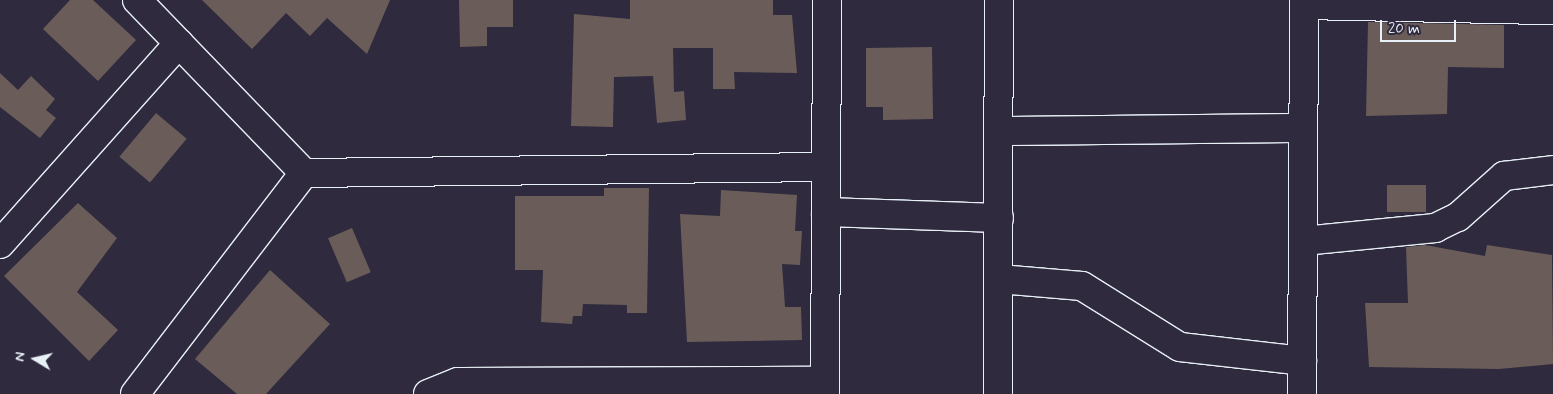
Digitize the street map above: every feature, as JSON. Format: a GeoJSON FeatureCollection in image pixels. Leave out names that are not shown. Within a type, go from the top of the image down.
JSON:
{"type":"FeatureCollection","features":[{"type":"Feature","properties":{"kind":"street"},"geometry":{"type":"LineString","coordinates":[[137,0],[304,173],[826,168]]}},
{"type":"Feature","properties":{"kind":"street"},"geometry":{"type":"LineString","coordinates":[[428,394],[458,382],[604,386],[825,387],[827,0]]}},
{"type":"Feature","properties":{"kind":"street"},"geometry":{"type":"LineString","coordinates":[[998,394],[999,0]]}},
{"type":"Feature","properties":{"kind":"street"},"geometry":{"type":"LineString","coordinates":[[1302,394],[1304,3],[1553,10]]}},
{"type":"Feature","properties":{"kind":"street"},"geometry":{"type":"LineString","coordinates":[[0,244],[179,42]]}},
{"type":"Feature","properties":{"kind":"street"},"geometry":{"type":"LineString","coordinates":[[999,131],[1303,128]]}},
{"type":"Feature","properties":{"kind":"street"},"geometry":{"type":"LineString","coordinates":[[1303,241],[1436,228],[1458,217],[1504,176],[1553,170]]}},
{"type":"Feature","properties":{"kind":"street"},"geometry":{"type":"LineString","coordinates":[[135,394],[304,173]]}},
{"type":"Feature","properties":{"kind":"street"},"geometry":{"type":"LineString","coordinates":[[826,212],[999,218]]}},
{"type":"Feature","properties":{"kind":"street"},"geometry":{"type":"LineString","coordinates":[[999,279],[1082,286],[1180,347],[1302,361]]}},
{"type":"Feature","properties":{"kind":"building"},"geometry":{"type":"Polygon","coordinates":[[[70,0],[93,0],[136,40],[98,81],[43,29],[70,0]]]}},
{"type":"Feature","properties":{"kind":"building"},"geometry":{"type":"Polygon","coordinates":[[[202,0],[390,0],[367,54],[327,18],[310,36],[286,13],[252,49],[202,0]]]}},
{"type":"Feature","properties":{"kind":"building"},"geometry":{"type":"Polygon","coordinates":[[[459,0],[513,0],[513,27],[487,27],[487,46],[460,47],[459,0]]]}},
{"type":"Feature","properties":{"kind":"building"},"geometry":{"type":"Polygon","coordinates":[[[630,0],[773,0],[773,15],[792,15],[797,73],[734,72],[735,89],[713,89],[713,48],[673,48],[674,92],[684,91],[686,120],[657,123],[653,76],[614,77],[613,127],[571,126],[574,14],[630,19],[630,0]]]}},
{"type":"Feature","properties":{"kind":"building"},"geometry":{"type":"Polygon","coordinates":[[[1368,22],[1504,25],[1504,68],[1448,67],[1447,114],[1366,116],[1368,22]]]}},
{"type":"Feature","properties":{"kind":"building"},"geometry":{"type":"Polygon","coordinates":[[[932,47],[933,119],[883,120],[883,107],[866,107],[866,48],[932,47]]]}},
{"type":"Feature","properties":{"kind":"building"},"geometry":{"type":"Polygon","coordinates":[[[0,73],[18,90],[31,76],[55,99],[46,110],[56,118],[40,138],[0,107],[0,73]]]}},
{"type":"Feature","properties":{"kind":"building"},"geometry":{"type":"Polygon","coordinates":[[[156,113],[187,139],[150,182],[119,157],[156,113]]]}},
{"type":"Feature","properties":{"kind":"building"},"geometry":{"type":"Polygon","coordinates":[[[1387,185],[1426,185],[1426,212],[1387,212],[1387,185]]]}},
{"type":"Feature","properties":{"kind":"building"},"geometry":{"type":"Polygon","coordinates":[[[604,188],[649,188],[647,313],[627,313],[627,305],[583,304],[582,316],[573,316],[572,324],[541,322],[543,270],[515,270],[515,196],[604,196],[604,188]]]}},
{"type":"Feature","properties":{"kind":"building"},"geometry":{"type":"Polygon","coordinates":[[[721,190],[797,195],[795,231],[802,231],[800,265],[782,264],[785,307],[801,307],[802,340],[687,342],[680,214],[720,216],[721,190]]]}},
{"type":"Feature","properties":{"kind":"building"},"geometry":{"type":"Polygon","coordinates":[[[78,203],[117,238],[77,292],[118,330],[89,361],[4,276],[78,203]]]}},
{"type":"Feature","properties":{"kind":"building"},"geometry":{"type":"Polygon","coordinates":[[[352,228],[371,272],[347,282],[328,238],[352,228]]]}},
{"type":"Feature","properties":{"kind":"building"},"geometry":{"type":"Polygon","coordinates":[[[1425,245],[1485,256],[1487,245],[1552,255],[1553,364],[1499,369],[1369,367],[1365,303],[1408,303],[1406,247],[1425,245]]]}},
{"type":"Feature","properties":{"kind":"building"},"geometry":{"type":"Polygon","coordinates":[[[270,270],[330,324],[266,394],[237,394],[195,359],[270,270]]]}}]}
